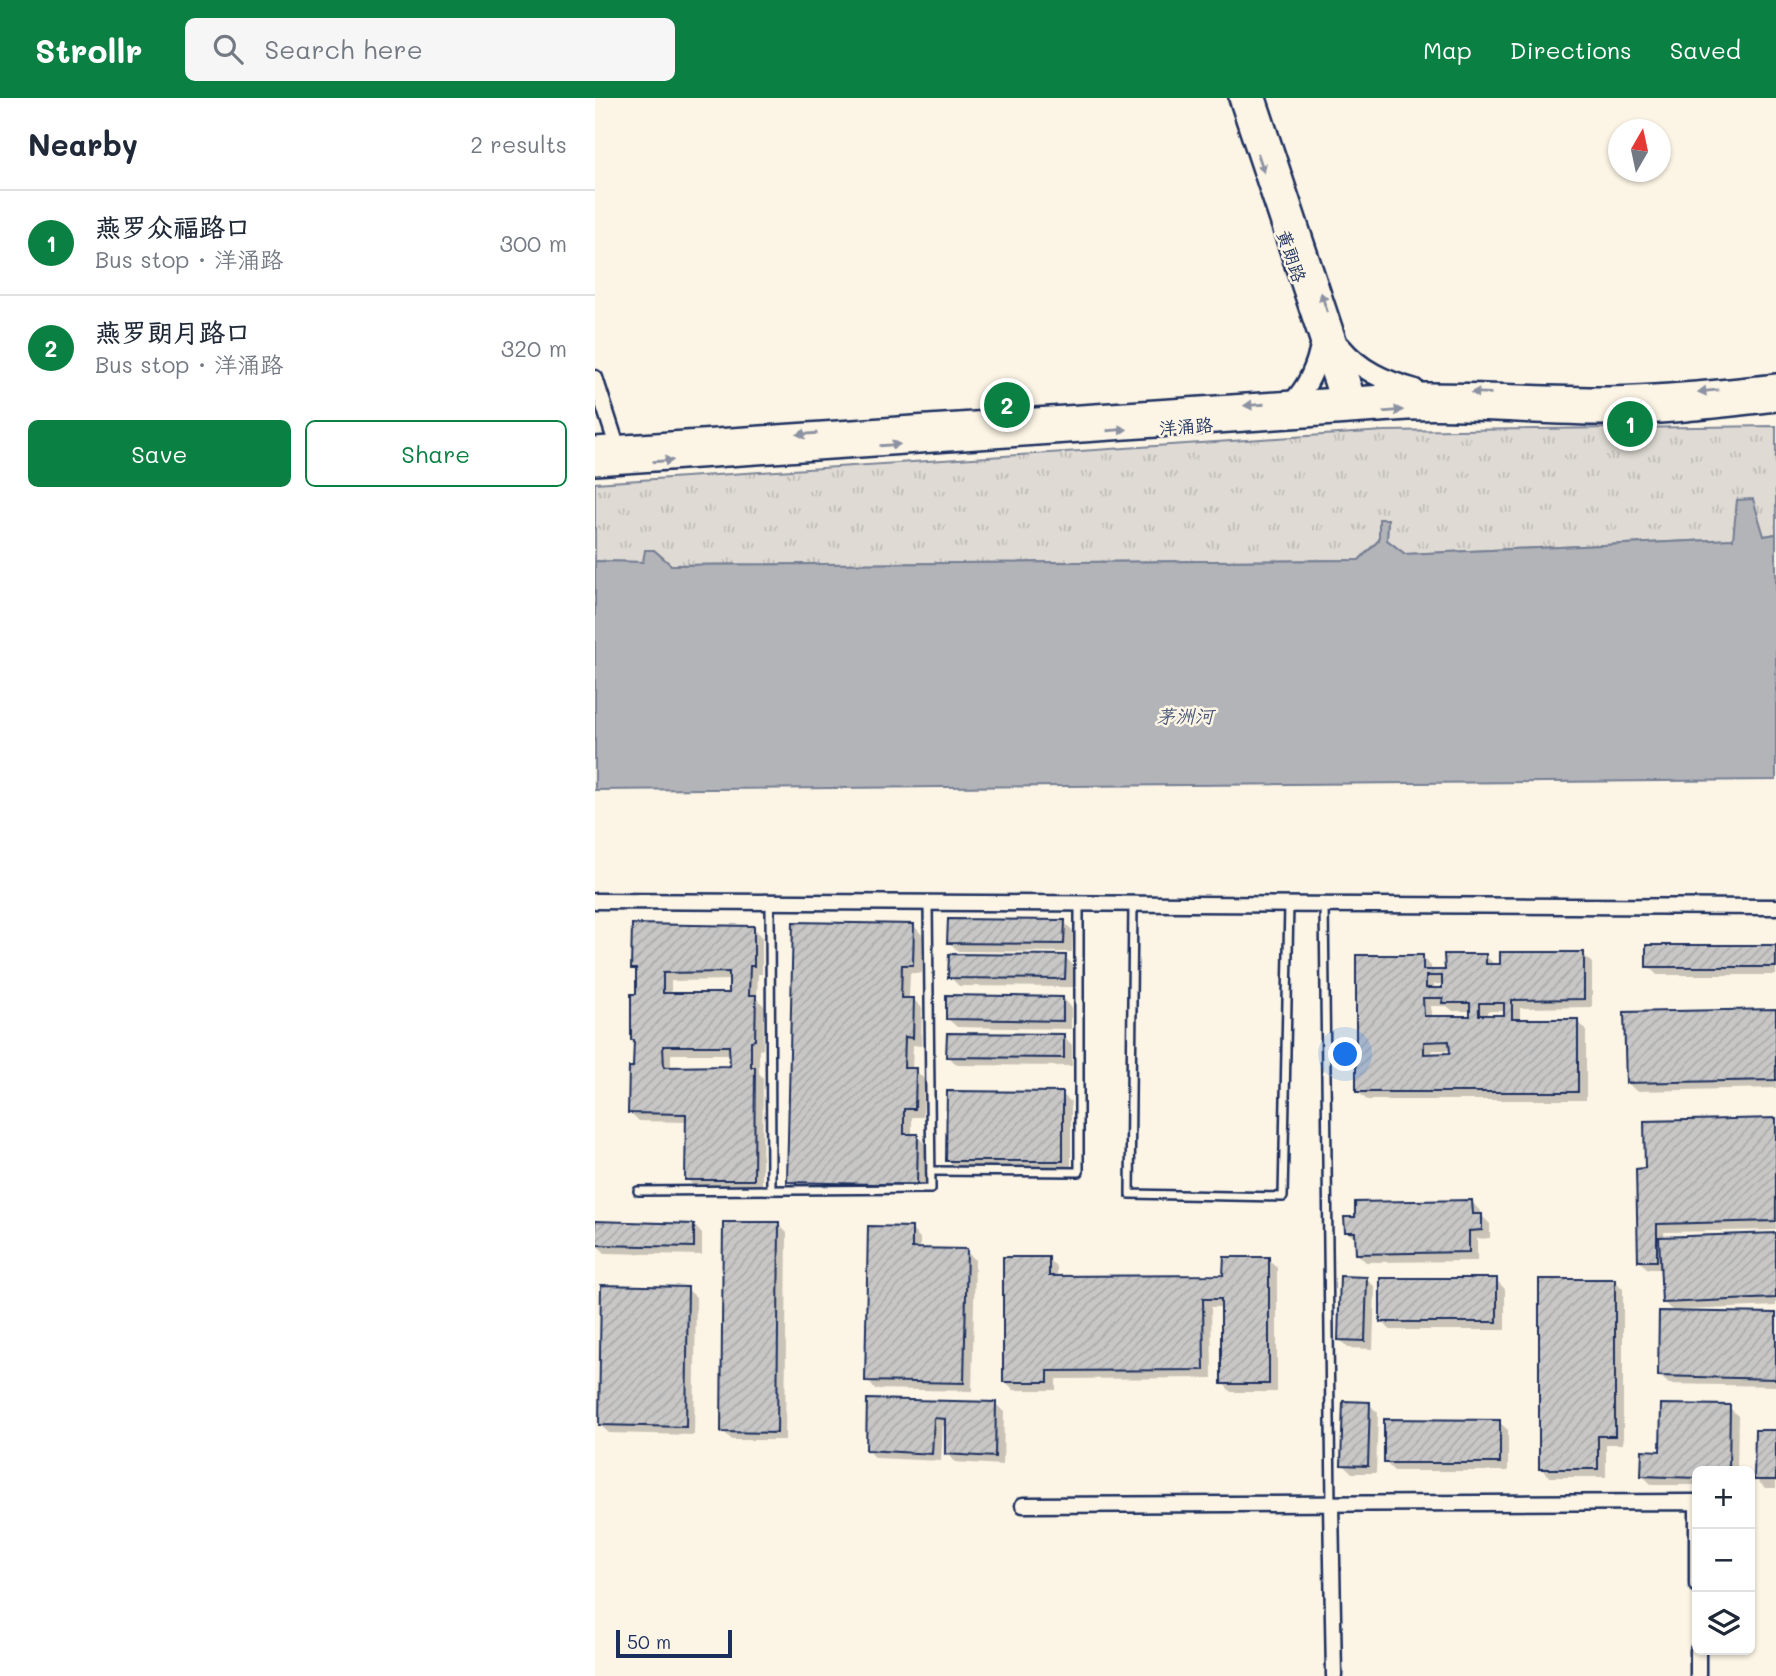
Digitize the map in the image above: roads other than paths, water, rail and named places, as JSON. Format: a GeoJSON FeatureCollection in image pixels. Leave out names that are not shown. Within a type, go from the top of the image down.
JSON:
{"type":"FeatureCollection","features":[{"type":"Feature","properties":{"kind":"street","name":"黄朗路"},"geometry":{"type":"LineString","coordinates":[[1239,98],[1329,342]]}},
{"type":"Feature","properties":{"kind":"street","name":"黄朗路"},"geometry":{"type":"LineString","coordinates":[[1255,98],[1349,406]]}},
{"type":"Feature","properties":{"kind":"street"},"geometry":{"type":"LineString","coordinates":[[1292,403],[1309,380],[1329,342],[1380,377],[1416,389],[1439,393]]}},
{"type":"Feature","properties":{"kind":"street"},"geometry":{"type":"LineString","coordinates":[[595,378],[617,446]]}},
{"type":"Feature","properties":{"kind":"street","name":"洋涌路"},"geometry":{"type":"LineString","coordinates":[[595,465],[1349,406],[1439,393],[1667,395],[1776,384]]}},
{"type":"Feature","properties":{"kind":"street","name":"洋涌路"},"geometry":{"type":"LineString","coordinates":[[595,447],[1292,403],[1408,410],[1617,415],[1679,412],[1776,401]]}},
{"type":"Feature","properties":{"kind":"street"},"geometry":{"type":"LineString","coordinates":[[595,901],[1776,907]]}},
{"type":"Feature","properties":{"kind":"street"},"geometry":{"type":"LineString","coordinates":[[1023,1505],[1697,1502],[1697,1529]]}},
{"type":"Feature","properties":{"kind":"street"},"geometry":{"type":"LineString","coordinates":[[1331,1504],[1334,1676]]}},
{"type":"Feature","properties":{"kind":"street"},"geometry":{"type":"LineString","coordinates":[[1698,1655],[1698,1676]]}},
{"type":"Feature","properties":{"kind":"lane"},"geometry":{"type":"LineString","coordinates":[[770,902],[771,1190]]}},
{"type":"Feature","properties":{"kind":"lane"},"geometry":{"type":"LineString","coordinates":[[638,1191],[931,1189],[928,902]]}},
{"type":"Feature","properties":{"kind":"lane"},"geometry":{"type":"LineString","coordinates":[[931,1171],[1079,1172],[1079,903]]}},
{"type":"Feature","properties":{"kind":"lane"},"geometry":{"type":"LineString","coordinates":[[1133,904],[1130,1194],[1283,1198],[1289,904]]}},
{"type":"Feature","properties":{"kind":"lane"},"geometry":{"type":"LineString","coordinates":[[1324,905],[1331,1504]]}},
{"type":"Feature","properties":{"kind":"water","name":"茅洲河"},"geometry":{"type":"Polygon","coordinates":[[[1753,499],[1764,536],[1776,534],[1776,780],[595,790],[595,561],[643,562],[645,550],[654,550],[671,565],[1359,560],[1379,540],[1379,519],[1388,519],[1387,540],[1405,554],[1733,539],[1737,500],[1753,499]]]}},
{"type":"Feature","properties":{"kind":"place","name":"燕罗朗月路口"},"geometry":{"type":"Point","coordinates":[1007,405]}},
{"type":"Feature","properties":{"kind":"place","name":"燕罗众福路口"},"geometry":{"type":"Point","coordinates":[1630,424]}}]}
